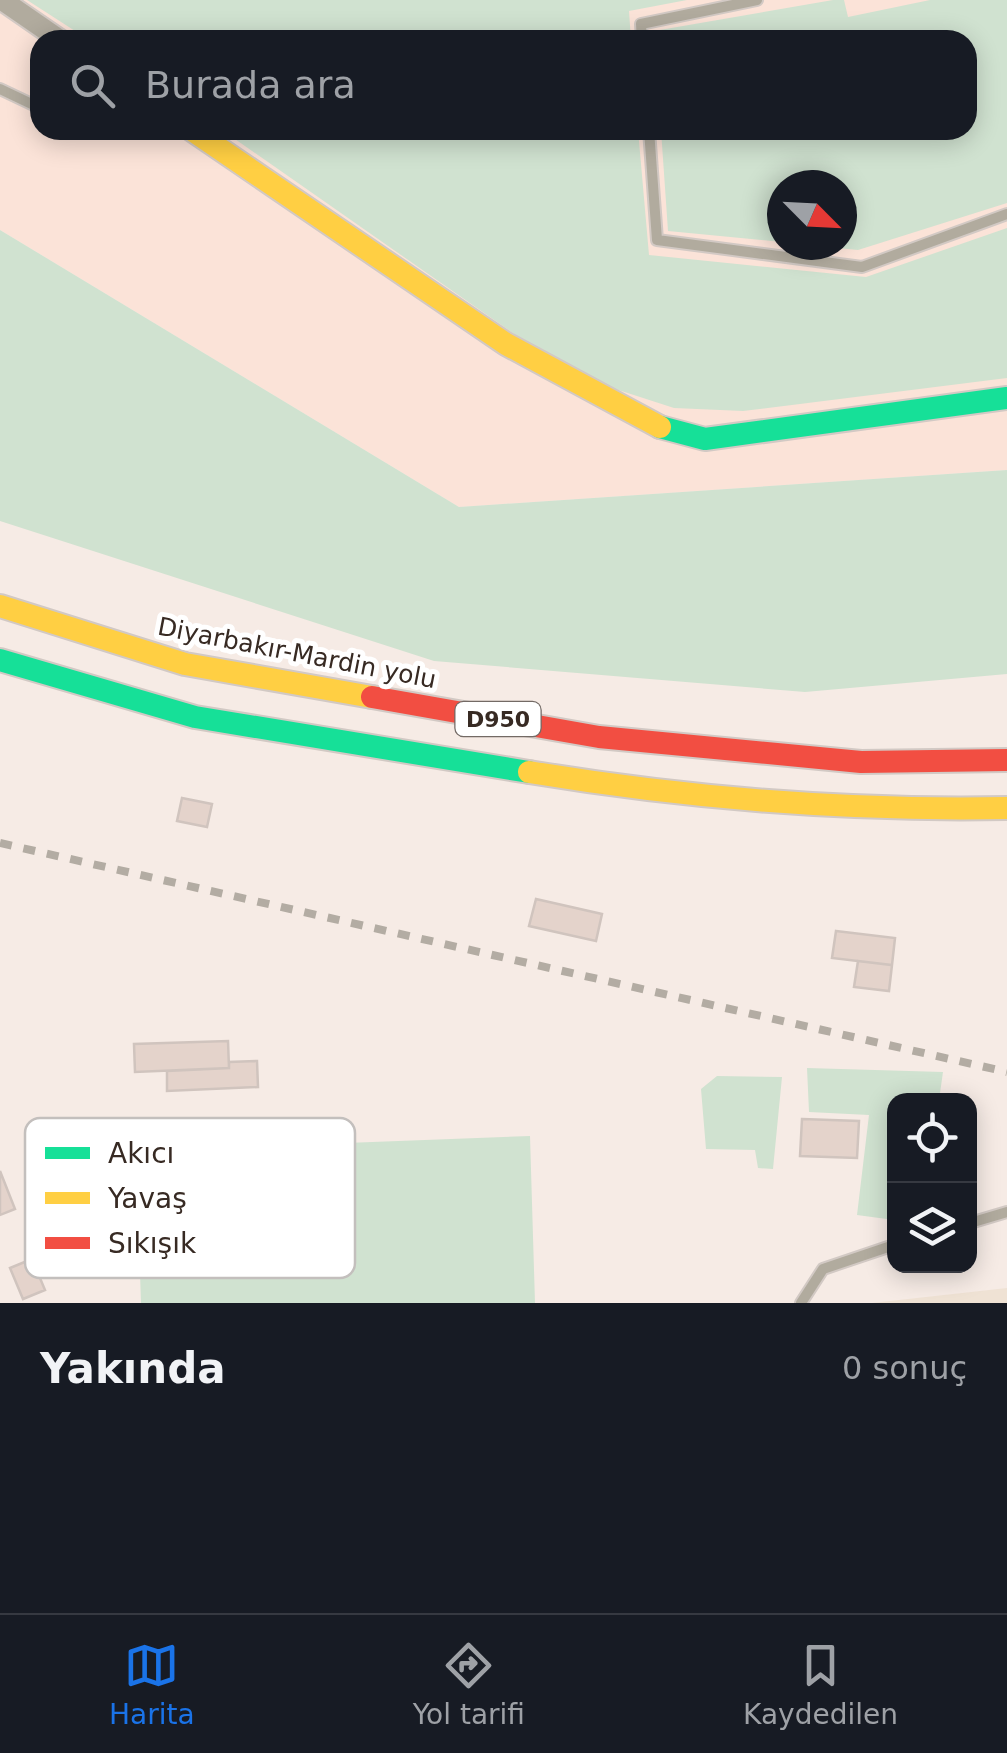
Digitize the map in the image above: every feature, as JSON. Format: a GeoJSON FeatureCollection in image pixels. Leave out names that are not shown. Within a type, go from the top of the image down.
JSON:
{"type":"FeatureCollection","features":[{"type":"Feature","properties":{"kind":"main road"},"geometry":{"type":"LineString","coordinates":[[207,140],[506,344],[647,423],[705,439],[1007,398]]}},
{"type":"Feature","properties":{"kind":"main road","name":"Diyarbakır-Mardin yolu"},"geometry":{"type":"LineString","coordinates":[[0,606],[184,664],[600,737],[861,762],[1007,760]]}},
{"type":"Feature","properties":{"kind":"main road","name":"D950"},"geometry":{"type":"LineString","coordinates":[[0,660],[195,717],[602,784],[889,810],[1007,808]]}},
{"type":"Feature","properties":{"kind":"street"},"geometry":{"type":"LineString","coordinates":[[2,0],[46,30]]}},
{"type":"Feature","properties":{"kind":"lane"},"geometry":{"type":"LineString","coordinates":[[641,30],[641,24],[757,0]]}},
{"type":"Feature","properties":{"kind":"lane"},"geometry":{"type":"LineString","coordinates":[[0,89],[30,103]]}},
{"type":"Feature","properties":{"kind":"lane"},"geometry":{"type":"LineString","coordinates":[[650,140],[657,240],[862,267],[1007,214]]}},
{"type":"Feature","properties":{"kind":"lane"},"geometry":{"type":"LineString","coordinates":[[977,1221],[1007,1212]]}},
{"type":"Feature","properties":{"kind":"lane"},"geometry":{"type":"LineString","coordinates":[[801,1303],[823,1268],[887,1247]]}},
{"type":"Feature","properties":{"kind":"shaded area"},"geometry":{"type":"Polygon","coordinates":[[[0,0],[1007,0],[1007,470],[459,507],[0,230],[0,0]]]}},
{"type":"Feature","properties":{"kind":"shaded area"},"geometry":{"type":"Polygon","coordinates":[[[1007,1288],[1007,1303],[872,1303],[1007,1288]]]}},
{"type":"Feature","properties":{"kind":"green space"},"geometry":{"type":"Polygon","coordinates":[[[27,0],[687,0],[629,11],[630,30],[74,30],[27,0]]]}},
{"type":"Feature","properties":{"kind":"green space"},"geometry":{"type":"Polygon","coordinates":[[[833,0],[844,0],[848,17],[930,0],[1007,0],[1007,203],[857,250],[857,170],[767,170],[767,241],[668,231],[662,140],[977,140],[977,30],[660,30],[833,0]]]}},
{"type":"Feature","properties":{"kind":"green space"},"geometry":{"type":"Polygon","coordinates":[[[236,140],[639,140],[649,255],[866,277],[1007,228],[1007,378],[743,411],[674,408],[606,386],[517,336],[236,140]]]}},
{"type":"Feature","properties":{"kind":"green space"},"geometry":{"type":"Polygon","coordinates":[[[0,230],[459,507],[1007,470],[1007,674],[805,692],[434,661],[0,521],[0,230]]]}},
{"type":"Feature","properties":{"kind":"green space"},"geometry":{"type":"Polygon","coordinates":[[[807,1068],[943,1072],[940,1093],[887,1093],[887,1219],[857,1215],[869,1115],[809,1112],[807,1068]]]}},
{"type":"Feature","properties":{"kind":"green space"},"geometry":{"type":"Polygon","coordinates":[[[717,1076],[782,1077],[773,1169],[758,1168],[755,1150],[706,1149],[701,1089],[717,1076]]]}},
{"type":"Feature","properties":{"kind":"green space"},"geometry":{"type":"Polygon","coordinates":[[[530,1136],[535,1303],[141,1303],[140,1278],[355,1278],[355,1143],[530,1136]]]}},
{"type":"Feature","properties":{"kind":"building"},"geometry":{"type":"Polygon","coordinates":[[[182,798],[212,804],[207,827],[177,821],[182,798]]]}},
{"type":"Feature","properties":{"kind":"building"},"geometry":{"type":"Polygon","coordinates":[[[536,899],[602,914],[596,941],[529,926],[536,899]]]}},
{"type":"Feature","properties":{"kind":"building"},"geometry":{"type":"Polygon","coordinates":[[[836,931],[895,938],[892,965],[832,958],[836,931]]]}},
{"type":"Feature","properties":{"kind":"building"},"geometry":{"type":"Polygon","coordinates":[[[858,961],[892,965],[889,991],[854,987],[858,961]]]}},
{"type":"Feature","properties":{"kind":"building"},"geometry":{"type":"Polygon","coordinates":[[[228,1041],[229,1068],[135,1072],[134,1044],[228,1041]]]}},
{"type":"Feature","properties":{"kind":"building"},"geometry":{"type":"Polygon","coordinates":[[[257,1061],[258,1087],[167,1091],[167,1071],[229,1068],[229,1062],[257,1061]]]}},
{"type":"Feature","properties":{"kind":"building"},"geometry":{"type":"Polygon","coordinates":[[[802,1119],[859,1121],[857,1158],[800,1156],[802,1119]]]}},
{"type":"Feature","properties":{"kind":"building"},"geometry":{"type":"Polygon","coordinates":[[[0,1171],[15,1209],[0,1215],[0,1171]]]}},
{"type":"Feature","properties":{"kind":"building"},"geometry":{"type":"Polygon","coordinates":[[[25,1262],[25,1278],[40,1278],[45,1290],[23,1299],[10,1268],[25,1262]]]}},
{"type":"Feature","properties":{"kind":"railway"},"geometry":{"type":"LineString","coordinates":[[0,843],[1007,1072]]}},
{"type":"Feature","properties":{"kind":"traffic: fast"},"geometry":{"type":"LineString","coordinates":[[660,427],[705,439],[1007,398]]}},
{"type":"Feature","properties":{"kind":"traffic: fast"},"geometry":{"type":"LineString","coordinates":[[0,660],[195,717],[529,772]]}},
{"type":"Feature","properties":{"kind":"traffic: slow"},"geometry":{"type":"LineString","coordinates":[[207,140],[506,344],[660,427]]}},
{"type":"Feature","properties":{"kind":"traffic: slow"},"geometry":{"type":"LineString","coordinates":[[0,606],[185,664],[372,697]]}},
{"type":"Feature","properties":{"kind":"traffic: slow"},"geometry":{"type":"LineString","coordinates":[[529,772],[767,801],[1007,808]]}},
{"type":"Feature","properties":{"kind":"traffic: jam"},"geometry":{"type":"LineString","coordinates":[[372,697],[599,737],[861,762],[1007,760]]}}]}
